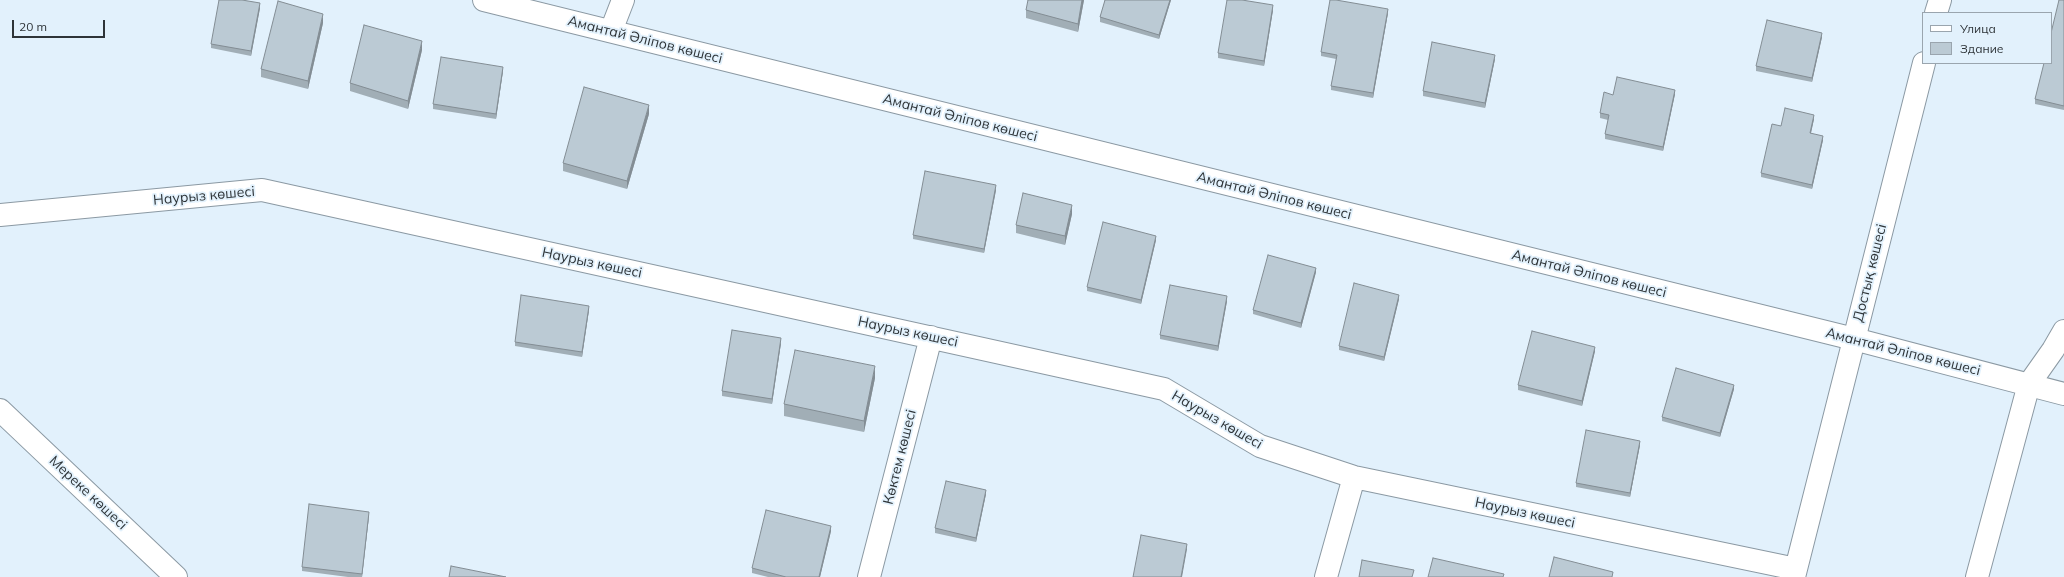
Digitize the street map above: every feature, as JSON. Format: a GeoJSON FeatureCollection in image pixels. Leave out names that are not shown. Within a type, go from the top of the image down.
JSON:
{"type":"FeatureCollection","features":[{"type":"Feature","properties":{"kind":"street","name":"Амантай Әліпов көшесі"},"geometry":{"type":"LineString","coordinates":[[484,0],[1854,339],[2064,394]]}},
{"type":"Feature","properties":{"kind":"street"},"geometry":{"type":"LineString","coordinates":[[611,32],[623,0]]}},
{"type":"Feature","properties":{"kind":"street"},"geometry":{"type":"LineString","coordinates":[[1936,12],[1940,0]]}},
{"type":"Feature","properties":{"kind":"street","name":"Достық көшесі"},"geometry":{"type":"LineString","coordinates":[[1795,573],[1924,64]]}},
{"type":"Feature","properties":{"kind":"street","name":"Наурыз көшесі"},"geometry":{"type":"LineString","coordinates":[[0,215],[262,190],[1164,389],[1260,446],[1354,478],[1795,573]]}},
{"type":"Feature","properties":{"kind":"street"},"geometry":{"type":"LineString","coordinates":[[1977,577],[2029,384],[2053,350],[2064,331]]}},
{"type":"Feature","properties":{"kind":"street","name":"Көктем көшесі"},"geometry":{"type":"LineString","coordinates":[[869,577],[931,337]]}},
{"type":"Feature","properties":{"kind":"street","name":"Мереке көшесі"},"geometry":{"type":"LineString","coordinates":[[0,410],[176,577]]}},
{"type":"Feature","properties":{"kind":"street"},"geometry":{"type":"LineString","coordinates":[[1326,577],[1354,478]]}},
{"type":"Feature","properties":{"kind":"building"},"geometry":{"type":"Polygon","coordinates":[[[219,0],[242,0],[260,3],[251,51],[211,44],[219,0]]]}},
{"type":"Feature","properties":{"kind":"building"},"geometry":{"type":"Polygon","coordinates":[[[1028,0],[1082,0],[1078,24],[1026,10],[1028,0]]]}},
{"type":"Feature","properties":{"kind":"building"},"geometry":{"type":"Polygon","coordinates":[[[1105,0],[1170,0],[1159,35],[1100,17],[1105,0]]]}},
{"type":"Feature","properties":{"kind":"building"},"geometry":{"type":"Polygon","coordinates":[[[1227,0],[1242,0],[1273,5],[1264,61],[1218,53],[1227,0]]]}},
{"type":"Feature","properties":{"kind":"building"},"geometry":{"type":"Polygon","coordinates":[[[1330,0],[1388,9],[1373,93],[1331,86],[1337,55],[1321,52],[1330,0]]]}},
{"type":"Feature","properties":{"kind":"building"},"geometry":{"type":"Polygon","coordinates":[[[2059,0],[2064,0],[2064,106],[2035,99],[2044,64],[2052,64],[2052,29],[2059,0]]]}},
{"type":"Feature","properties":{"kind":"building"},"geometry":{"type":"Polygon","coordinates":[[[278,1],[323,14],[308,81],[261,69],[278,1]]]}},
{"type":"Feature","properties":{"kind":"building"},"geometry":{"type":"Polygon","coordinates":[[[1767,20],[1822,33],[1812,78],[1756,66],[1767,20]]]}},
{"type":"Feature","properties":{"kind":"building"},"geometry":{"type":"Polygon","coordinates":[[[364,25],[422,41],[408,101],[350,83],[364,25]]]}},
{"type":"Feature","properties":{"kind":"building"},"geometry":{"type":"Polygon","coordinates":[[[1432,42],[1495,55],[1485,103],[1423,91],[1432,42]]]}},
{"type":"Feature","properties":{"kind":"building"},"geometry":{"type":"Polygon","coordinates":[[[441,57],[503,67],[496,114],[433,104],[441,57]]]}},
{"type":"Feature","properties":{"kind":"building"},"geometry":{"type":"Polygon","coordinates":[[[1617,77],[1675,90],[1663,147],[1605,134],[1609,115],[1600,113],[1604,92],[1613,95],[1617,77]]]}},
{"type":"Feature","properties":{"kind":"building"},"geometry":{"type":"Polygon","coordinates":[[[584,87],[649,105],[627,181],[563,163],[584,87]]]}},
{"type":"Feature","properties":{"kind":"building"},"geometry":{"type":"Polygon","coordinates":[[[1785,108],[1814,115],[1810,133],[1823,136],[1812,185],[1761,173],[1772,124],[1781,126],[1785,108]]]}},
{"type":"Feature","properties":{"kind":"building"},"geometry":{"type":"Polygon","coordinates":[[[925,171],[996,185],[984,249],[913,235],[925,171]]]}},
{"type":"Feature","properties":{"kind":"building"},"geometry":{"type":"Polygon","coordinates":[[[1023,193],[1072,205],[1065,236],[1016,225],[1023,193]]]}},
{"type":"Feature","properties":{"kind":"building"},"geometry":{"type":"Polygon","coordinates":[[[1103,222],[1156,236],[1141,300],[1087,287],[1103,222]]]}},
{"type":"Feature","properties":{"kind":"building"},"geometry":{"type":"Polygon","coordinates":[[[1268,255],[1316,268],[1301,323],[1253,310],[1268,255]]]}},
{"type":"Feature","properties":{"kind":"building"},"geometry":{"type":"Polygon","coordinates":[[[1354,283],[1399,295],[1384,357],[1339,346],[1354,283]]]}},
{"type":"Feature","properties":{"kind":"building"},"geometry":{"type":"Polygon","coordinates":[[[1170,285],[1227,296],[1218,346],[1160,335],[1170,285]]]}},
{"type":"Feature","properties":{"kind":"building"},"geometry":{"type":"Polygon","coordinates":[[[521,295],[589,306],[582,352],[515,342],[521,295]]]}},
{"type":"Feature","properties":{"kind":"building"},"geometry":{"type":"Polygon","coordinates":[[[732,330],[781,338],[772,399],[722,391],[732,330]]]}},
{"type":"Feature","properties":{"kind":"building"},"geometry":{"type":"Polygon","coordinates":[[[1532,331],[1595,347],[1582,401],[1518,385],[1532,331]]]}},
{"type":"Feature","properties":{"kind":"building"},"geometry":{"type":"Polygon","coordinates":[[[795,350],[875,366],[864,421],[784,404],[795,350]]]}},
{"type":"Feature","properties":{"kind":"building"},"geometry":{"type":"Polygon","coordinates":[[[1676,368],[1734,385],[1720,433],[1662,417],[1676,368]]]}},
{"type":"Feature","properties":{"kind":"building"},"geometry":{"type":"Polygon","coordinates":[[[1586,430],[1640,441],[1630,493],[1576,483],[1586,430]]]}},
{"type":"Feature","properties":{"kind":"building"},"geometry":{"type":"Polygon","coordinates":[[[946,481],[986,490],[976,538],[935,528],[946,481]]]}},
{"type":"Feature","properties":{"kind":"building"},"geometry":{"type":"Polygon","coordinates":[[[309,504],[369,512],[362,574],[302,567],[309,504]]]}},
{"type":"Feature","properties":{"kind":"building"},"geometry":{"type":"Polygon","coordinates":[[[766,510],[831,526],[819,577],[786,577],[752,568],[766,510]]]}},
{"type":"Feature","properties":{"kind":"building"},"geometry":{"type":"Polygon","coordinates":[[[1141,535],[1187,544],[1181,577],[1133,577],[1141,535]]]}},
{"type":"Feature","properties":{"kind":"building"},"geometry":{"type":"Polygon","coordinates":[[[1554,557],[1613,572],[1612,577],[1549,577],[1554,557]]]}},
{"type":"Feature","properties":{"kind":"building"},"geometry":{"type":"Polygon","coordinates":[[[1433,558],[1504,574],[1503,577],[1428,577],[1433,558]]]}},
{"type":"Feature","properties":{"kind":"building"},"geometry":{"type":"Polygon","coordinates":[[[1362,560],[1414,570],[1412,577],[1359,577],[1362,560]]]}},
{"type":"Feature","properties":{"kind":"building"},"geometry":{"type":"Polygon","coordinates":[[[451,566],[506,577],[449,577],[451,566]]]}}]}
